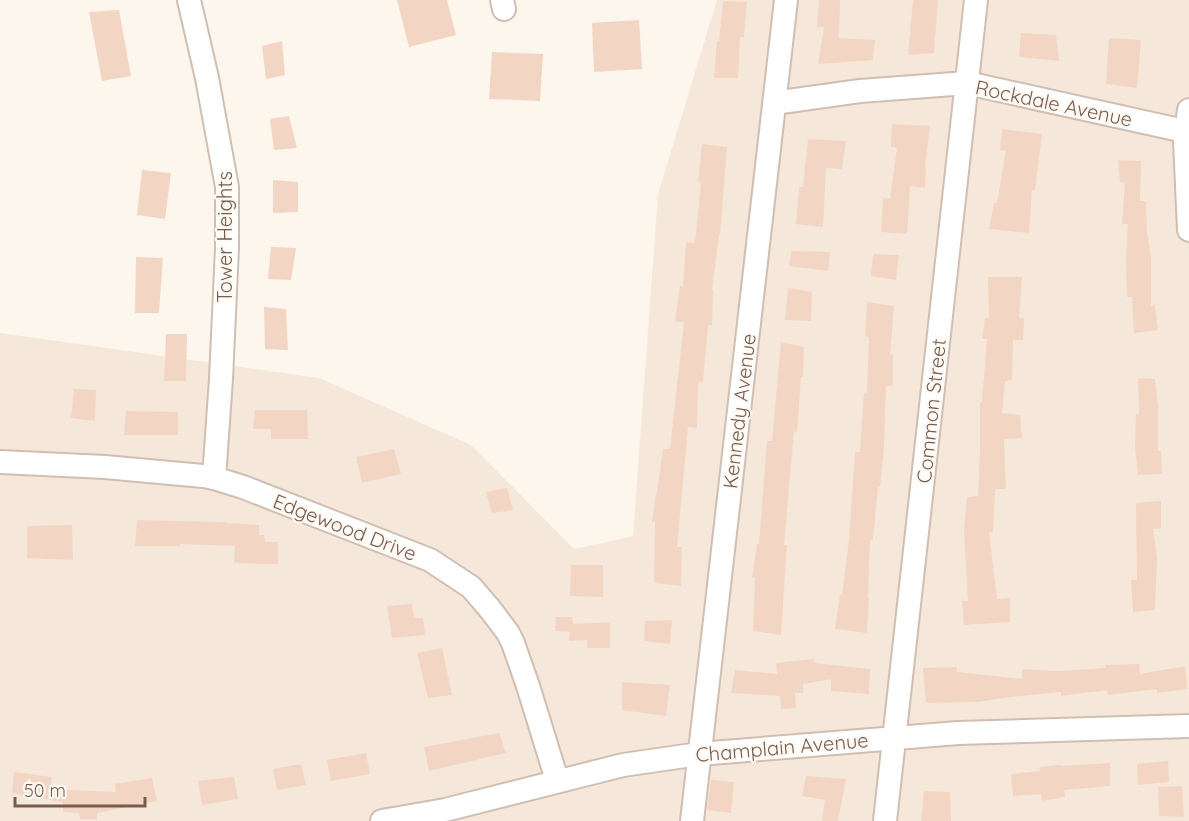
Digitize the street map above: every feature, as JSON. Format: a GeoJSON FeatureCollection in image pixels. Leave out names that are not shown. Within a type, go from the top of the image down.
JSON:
{"type":"FeatureCollection","features":[{"type":"Feature","properties":{"kind":"street","name":"Tower Heights"},"geometry":{"type":"LineString","coordinates":[[189,0],[207,78],[227,187],[226,272],[214,478]]}},
{"type":"Feature","properties":{"kind":"street","name":"Kennedy Avenue"},"geometry":{"type":"LineString","coordinates":[[692,821],[786,0]]}},
{"type":"Feature","properties":{"kind":"street","name":"Common Street"},"geometry":{"type":"LineString","coordinates":[[885,821],[976,0]]}},
{"type":"Feature","properties":{"kind":"street","name":"Rockdale Avenue"},"geometry":{"type":"LineString","coordinates":[[774,103],[860,91],[967,83],[1188,125]]}},
{"type":"Feature","properties":{"kind":"street"},"geometry":{"type":"LineString","coordinates":[[1188,125],[1189,230]]}},
{"type":"Feature","properties":{"kind":"street","name":"Edgewood Drive"},"geometry":{"type":"LineString","coordinates":[[0,462],[105,467],[214,478],[254,491],[430,560],[471,587],[490,609],[513,643],[556,780]]}},
{"type":"Feature","properties":{"kind":"street","name":"Champlain Avenue"},"geometry":{"type":"LineString","coordinates":[[382,821],[445,810],[556,780],[623,765],[699,754],[958,732],[1189,726]]}},
{"type":"Feature","properties":{"kind":"shaded area"},"geometry":{"type":"Polygon","coordinates":[[[717,0],[1189,0],[1189,821],[0,821],[0,333],[319,378],[471,445],[574,549],[633,536],[658,194],[717,0]]]}},
{"type":"Feature","properties":{"kind":"building"},"geometry":{"type":"Polygon","coordinates":[[[397,0],[447,0],[456,35],[409,47],[397,0]]]}},
{"type":"Feature","properties":{"kind":"building"},"geometry":{"type":"Polygon","coordinates":[[[819,0],[840,0],[839,38],[875,40],[873,60],[818,64],[824,27],[817,27],[819,0]]]}},
{"type":"Feature","properties":{"kind":"building"},"geometry":{"type":"Polygon","coordinates":[[[913,0],[938,0],[934,53],[908,55],[913,0]]]}},
{"type":"Feature","properties":{"kind":"building"},"geometry":{"type":"Polygon","coordinates":[[[723,1],[747,2],[744,37],[740,37],[738,78],[714,78],[723,1]]]}},
{"type":"Feature","properties":{"kind":"building"},"geometry":{"type":"Polygon","coordinates":[[[119,10],[131,76],[102,81],[89,12],[119,10]]]}},
{"type":"Feature","properties":{"kind":"building"},"geometry":{"type":"Polygon","coordinates":[[[639,20],[642,69],[594,72],[592,23],[639,20]]]}},
{"type":"Feature","properties":{"kind":"building"},"geometry":{"type":"Polygon","coordinates":[[[1021,33],[1056,35],[1059,61],[1019,57],[1021,33]]]}},
{"type":"Feature","properties":{"kind":"building"},"geometry":{"type":"Polygon","coordinates":[[[1109,38],[1141,40],[1137,88],[1106,84],[1109,38]]]}},
{"type":"Feature","properties":{"kind":"building"},"geometry":{"type":"Polygon","coordinates":[[[282,41],[285,75],[266,79],[262,46],[282,41]]]}},
{"type":"Feature","properties":{"kind":"building"},"geometry":{"type":"Polygon","coordinates":[[[492,52],[543,54],[540,101],[489,99],[492,52]]]}},
{"type":"Feature","properties":{"kind":"building"},"geometry":{"type":"Polygon","coordinates":[[[289,116],[297,148],[274,150],[270,119],[289,116]]]}},
{"type":"Feature","properties":{"kind":"building"},"geometry":{"type":"Polygon","coordinates":[[[892,124],[930,126],[925,188],[910,186],[907,234],[881,232],[883,198],[890,199],[897,148],[891,147],[892,124]]]}},
{"type":"Feature","properties":{"kind":"building"},"geometry":{"type":"Polygon","coordinates":[[[1002,129],[1042,134],[1035,190],[1032,190],[1029,233],[989,229],[994,203],[997,203],[1006,151],[1000,150],[1002,129]]]}},
{"type":"Feature","properties":{"kind":"building"},"geometry":{"type":"Polygon","coordinates":[[[808,139],[846,141],[842,169],[826,168],[823,227],[796,224],[799,187],[803,187],[808,139]]]}},
{"type":"Feature","properties":{"kind":"building"},"geometry":{"type":"Polygon","coordinates":[[[702,144],[727,147],[720,235],[712,290],[712,325],[708,325],[703,382],[698,382],[697,428],[688,427],[677,547],[682,547],[681,586],[654,583],[655,522],[652,522],[663,449],[670,449],[684,322],[675,322],[680,286],[683,286],[686,242],[695,243],[702,144]]]}},
{"type":"Feature","properties":{"kind":"building"},"geometry":{"type":"Polygon","coordinates":[[[1118,160],[1141,161],[1140,201],[1146,201],[1147,235],[1151,259],[1151,306],[1155,305],[1158,330],[1134,333],[1132,297],[1127,297],[1128,224],[1122,224],[1125,183],[1120,182],[1118,160]]]}},
{"type":"Feature","properties":{"kind":"building"},"geometry":{"type":"Polygon","coordinates":[[[142,170],[171,173],[165,219],[137,215],[142,170]]]}},
{"type":"Feature","properties":{"kind":"building"},"geometry":{"type":"Polygon","coordinates":[[[273,180],[298,182],[298,212],[273,213],[273,180]]]}},
{"type":"Feature","properties":{"kind":"building"},"geometry":{"type":"Polygon","coordinates":[[[271,247],[296,248],[291,280],[268,279],[271,247]]]}},
{"type":"Feature","properties":{"kind":"building"},"geometry":{"type":"Polygon","coordinates":[[[791,251],[830,252],[828,271],[789,266],[791,251]]]}},
{"type":"Feature","properties":{"kind":"building"},"geometry":{"type":"Polygon","coordinates":[[[873,254],[899,255],[896,280],[871,276],[873,254]]]}},
{"type":"Feature","properties":{"kind":"building"},"geometry":{"type":"Polygon","coordinates":[[[136,257],[163,258],[159,313],[135,313],[136,257]]]}},
{"type":"Feature","properties":{"kind":"building"},"geometry":{"type":"Polygon","coordinates":[[[988,277],[1022,277],[1019,318],[1024,318],[1023,340],[1013,340],[1012,380],[1005,381],[1002,413],[1020,415],[1022,438],[1004,439],[1006,489],[995,489],[993,532],[989,532],[997,599],[1010,598],[1010,622],[964,625],[962,601],[968,601],[964,529],[967,497],[978,496],[980,403],[982,402],[987,339],[982,339],[985,318],[989,318],[988,277]]]}},
{"type":"Feature","properties":{"kind":"building"},"geometry":{"type":"Polygon","coordinates":[[[788,288],[812,292],[811,321],[785,320],[788,288]]]}},
{"type":"Feature","properties":{"kind":"building"},"geometry":{"type":"Polygon","coordinates":[[[867,302],[894,306],[890,354],[893,355],[893,386],[886,386],[880,486],[878,486],[873,540],[870,540],[867,633],[835,629],[849,540],[855,452],[860,452],[864,393],[867,394],[869,337],[865,336],[867,302]]]}},
{"type":"Feature","properties":{"kind":"building"},"geometry":{"type":"Polygon","coordinates":[[[264,307],[286,309],[288,350],[265,349],[264,307]]]}},
{"type":"Feature","properties":{"kind":"building"},"geometry":{"type":"Polygon","coordinates":[[[166,334],[187,334],[186,381],[164,381],[166,334]]]}},
{"type":"Feature","properties":{"kind":"building"},"geometry":{"type":"Polygon","coordinates":[[[781,342],[804,347],[803,377],[801,377],[797,432],[794,431],[784,545],[787,545],[781,635],[753,631],[755,578],[752,578],[757,544],[759,544],[767,441],[772,441],[781,342]]]}},
{"type":"Feature","properties":{"kind":"building"},"geometry":{"type":"Polygon","coordinates":[[[1138,378],[1155,379],[1158,407],[1158,451],[1161,451],[1162,474],[1138,475],[1135,447],[1136,414],[1139,414],[1138,378]]]}},
{"type":"Feature","properties":{"kind":"building"},"geometry":{"type":"Polygon","coordinates":[[[74,389],[96,390],[95,421],[71,418],[74,389]]]}},
{"type":"Feature","properties":{"kind":"building"},"geometry":{"type":"Polygon","coordinates":[[[255,410],[307,410],[308,439],[271,439],[271,429],[253,429],[255,410]]]}},
{"type":"Feature","properties":{"kind":"building"},"geometry":{"type":"Polygon","coordinates":[[[126,411],[178,412],[178,435],[124,435],[126,411]]]}},
{"type":"Feature","properties":{"kind":"building"},"geometry":{"type":"Polygon","coordinates":[[[394,449],[401,474],[362,483],[356,457],[394,449]]]}},
{"type":"Feature","properties":{"kind":"building"},"geometry":{"type":"Polygon","coordinates":[[[507,488],[513,510],[492,513],[486,492],[507,488]]]}},
{"type":"Feature","properties":{"kind":"building"},"geometry":{"type":"Polygon","coordinates":[[[1161,501],[1161,528],[1153,529],[1157,557],[1155,610],[1133,612],[1131,580],[1137,580],[1136,503],[1161,501]]]}},
{"type":"Feature","properties":{"kind":"building"},"geometry":{"type":"Polygon","coordinates":[[[137,520],[259,525],[259,535],[264,535],[265,542],[278,542],[278,564],[234,563],[235,546],[180,544],[180,546],[135,546],[137,520]]]}},
{"type":"Feature","properties":{"kind":"building"},"geometry":{"type":"Polygon","coordinates":[[[72,525],[73,560],[27,558],[27,526],[72,525]]]}},
{"type":"Feature","properties":{"kind":"building"},"geometry":{"type":"Polygon","coordinates":[[[571,565],[603,565],[603,597],[570,596],[571,565]]]}},
{"type":"Feature","properties":{"kind":"building"},"geometry":{"type":"Polygon","coordinates":[[[412,604],[414,618],[423,618],[425,635],[392,638],[387,606],[412,604]]]}},
{"type":"Feature","properties":{"kind":"building"},"geometry":{"type":"Polygon","coordinates":[[[556,617],[572,617],[573,624],[610,622],[610,648],[587,648],[587,640],[569,641],[570,632],[555,631],[556,617]]]}},
{"type":"Feature","properties":{"kind":"building"},"geometry":{"type":"Polygon","coordinates":[[[672,620],[670,644],[644,641],[645,621],[672,620]]]}},
{"type":"Feature","properties":{"kind":"building"},"geometry":{"type":"Polygon","coordinates":[[[442,648],[452,695],[428,698],[417,653],[442,648]]]}},
{"type":"Feature","properties":{"kind":"building"},"geometry":{"type":"Polygon","coordinates":[[[814,659],[815,663],[870,669],[869,694],[831,691],[831,679],[803,684],[803,693],[795,693],[796,708],[781,709],[780,696],[731,693],[735,670],[777,674],[776,663],[814,659]]]}},
{"type":"Feature","properties":{"kind":"building"},"geometry":{"type":"Polygon","coordinates":[[[1139,664],[1140,674],[1185,666],[1187,689],[1157,693],[1157,689],[1108,695],[1107,690],[1061,696],[1061,692],[977,702],[926,703],[923,668],[957,667],[957,672],[1022,679],[1022,669],[1057,671],[1105,668],[1105,665],[1139,664]]]}},
{"type":"Feature","properties":{"kind":"building"},"geometry":{"type":"Polygon","coordinates":[[[622,682],[670,685],[666,716],[622,710],[622,682]]]}},
{"type":"Feature","properties":{"kind":"building"},"geometry":{"type":"Polygon","coordinates":[[[499,733],[506,753],[429,771],[424,747],[499,733]]]}},
{"type":"Feature","properties":{"kind":"building"},"geometry":{"type":"Polygon","coordinates":[[[366,753],[370,774],[331,781],[327,760],[366,753]]]}},
{"type":"Feature","properties":{"kind":"building"},"geometry":{"type":"Polygon","coordinates":[[[1168,761],[1169,782],[1138,785],[1137,764],[1168,761]]]}},
{"type":"Feature","properties":{"kind":"building"},"geometry":{"type":"Polygon","coordinates":[[[1110,763],[1110,786],[1064,790],[1065,797],[1042,801],[1041,794],[1013,796],[1011,774],[1040,771],[1039,767],[1110,763]]]}},
{"type":"Feature","properties":{"kind":"building"},"geometry":{"type":"Polygon","coordinates":[[[301,764],[306,785],[277,790],[273,769],[301,764]]]}},
{"type":"Feature","properties":{"kind":"building"},"geometry":{"type":"Polygon","coordinates":[[[14,772],[52,777],[50,789],[116,792],[115,784],[152,778],[157,801],[97,813],[97,819],[80,819],[79,813],[63,812],[63,802],[12,793],[14,772]]]}},
{"type":"Feature","properties":{"kind":"building"},"geometry":{"type":"Polygon","coordinates":[[[806,776],[846,779],[838,821],[822,821],[825,800],[802,796],[806,776]]]}},
{"type":"Feature","properties":{"kind":"building"},"geometry":{"type":"Polygon","coordinates":[[[234,777],[238,799],[202,805],[198,781],[234,777]]]}},
{"type":"Feature","properties":{"kind":"building"},"geometry":{"type":"Polygon","coordinates":[[[711,780],[734,782],[731,813],[707,810],[711,780]]]}},
{"type":"Feature","properties":{"kind":"building"},"geometry":{"type":"Polygon","coordinates":[[[1182,786],[1184,817],[1159,816],[1158,787],[1182,786]]]}},
{"type":"Feature","properties":{"kind":"building"},"geometry":{"type":"Polygon","coordinates":[[[924,791],[950,792],[951,821],[921,821],[924,791]]]}}]}
